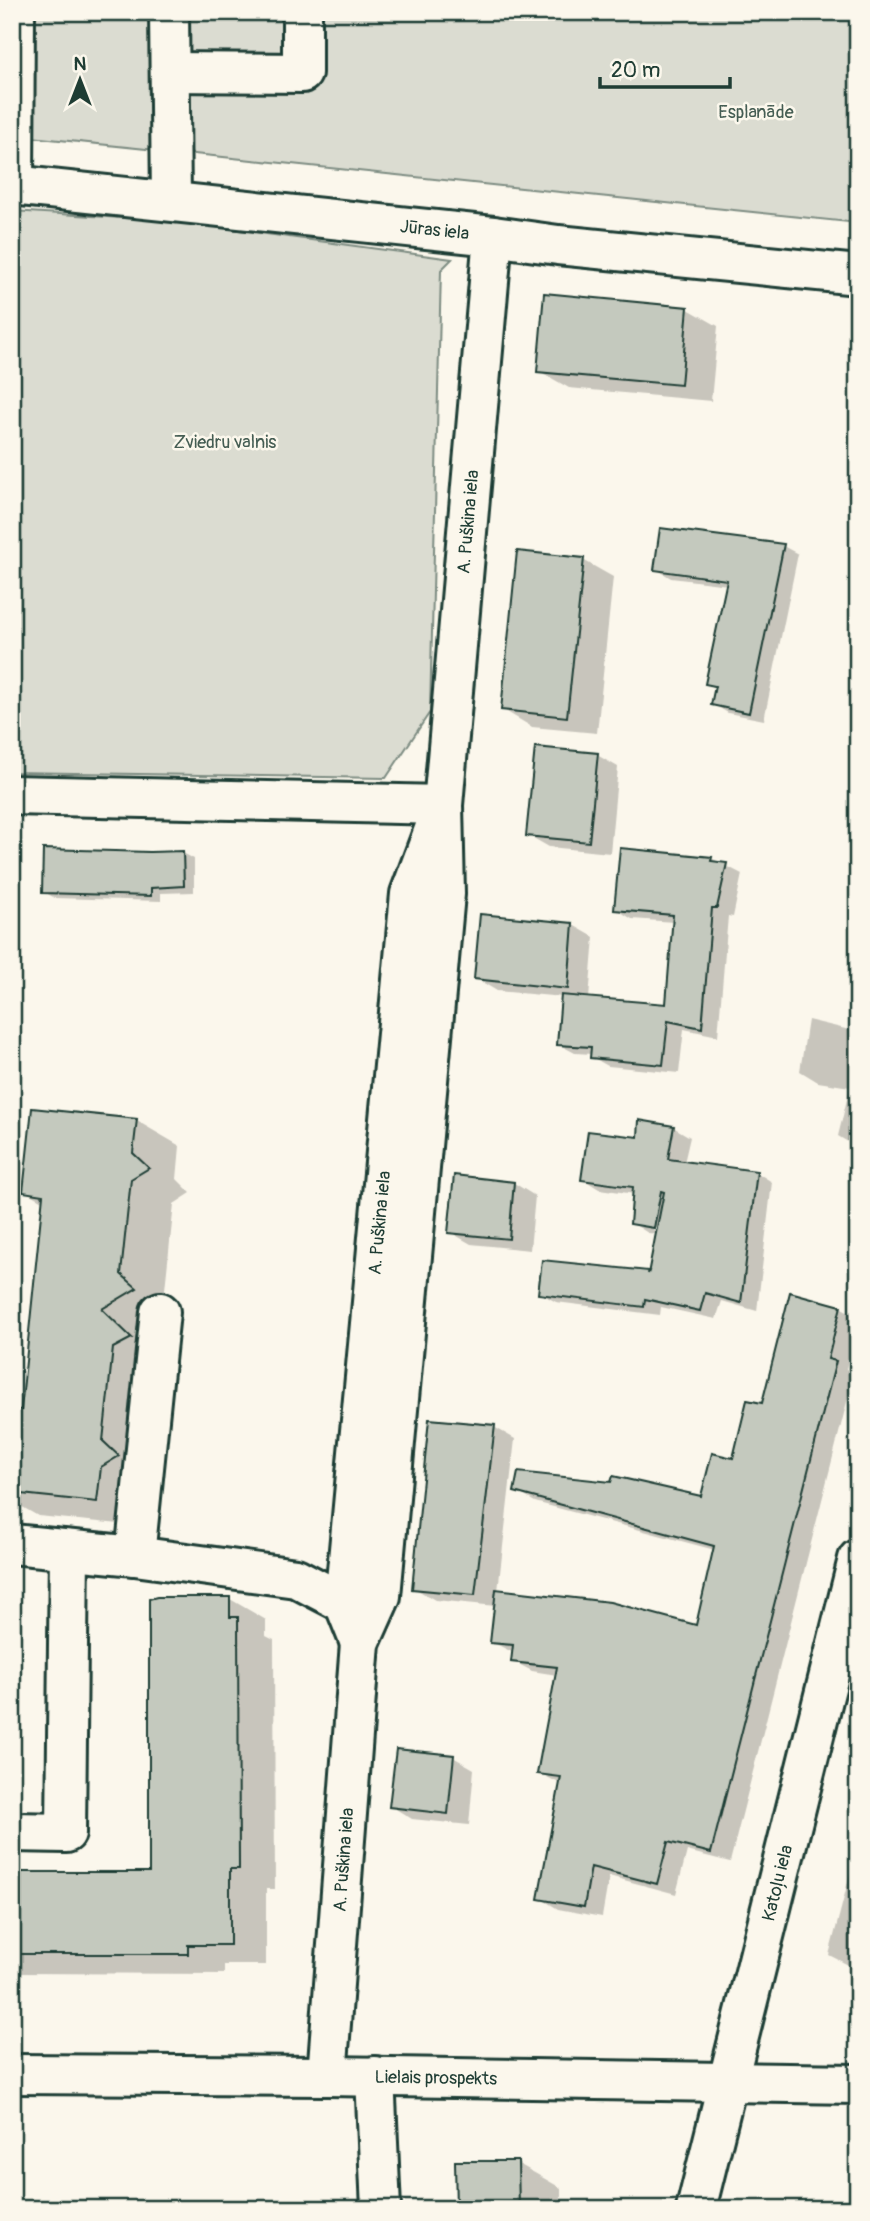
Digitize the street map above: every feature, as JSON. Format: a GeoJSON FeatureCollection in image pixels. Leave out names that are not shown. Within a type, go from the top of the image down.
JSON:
{"type":"FeatureCollection","features":[{"type":"Feature","properties":{"kind":"street"},"geometry":{"type":"LineString","coordinates":[[13,185],[15,12]]}},
{"type":"Feature","properties":{"kind":"street"},"geometry":{"type":"LineString","coordinates":[[169,12],[171,201]]}},
{"type":"Feature","properties":{"kind":"street"},"geometry":{"type":"LineString","coordinates":[[170,72],[302,73],[302,12]]}},
{"type":"Feature","properties":{"kind":"street","name":"Jūras iela"},"geometry":{"type":"LineString","coordinates":[[13,185],[493,236],[558,246],[858,275]]}},
{"type":"Feature","properties":{"kind":"street","name":"A. Puškina iela"},"geometry":{"type":"LineString","coordinates":[[327,2076],[360,1643],[381,1596],[445,894],[443,805],[493,236]]}},
{"type":"Feature","properties":{"kind":"street"},"geometry":{"type":"LineString","coordinates":[[12,795],[443,805]]}},
{"type":"Feature","properties":{"kind":"street","name":"A. Puškina iela"},"geometry":{"type":"LineString","coordinates":[[360,1643],[344,1603],[410,894],[443,805]]}},
{"type":"Feature","properties":{"kind":"street"},"geometry":{"type":"LineString","coordinates":[[135,1556],[160,1312]]}},
{"type":"Feature","properties":{"kind":"street"},"geometry":{"type":"LineString","coordinates":[[12,1544],[135,1556],[210,1552],[296,1578],[344,1603]]}},
{"type":"Feature","properties":{"kind":"street"},"geometry":{"type":"LineString","coordinates":[[12,1832],[66,1833],[69,1550]]}},
{"type":"Feature","properties":{"kind":"street","name":"Katoļu iela"},"geometry":{"type":"LineString","coordinates":[[696,2209],[858,1559]]}},
{"type":"Feature","properties":{"kind":"street","name":"Lielais prospekts"},"geometry":{"type":"LineString","coordinates":[[12,2074],[375,2076],[858,2084]]}},
{"type":"Feature","properties":{"kind":"street"},"geometry":{"type":"LineString","coordinates":[[375,2076],[381,2209]]}},
{"type":"Feature","properties":{"kind":"green space","name":"Esplanāde"},"geometry":{"type":"Polygon","coordinates":[[[12,12],[858,12],[858,223],[12,135],[12,12]]]}},
{"type":"Feature","properties":{"kind":"green space","name":"Zviedru valnis"},"geometry":{"type":"Polygon","coordinates":[[[12,211],[171,221],[452,259],[441,270],[430,712],[386,778],[12,772],[12,211]]]}},
{"type":"Feature","properties":{"kind":"building"},"geometry":{"type":"Polygon","coordinates":[[[544,293],[688,307],[681,385],[537,372],[544,293]]]}},
{"type":"Feature","properties":{"kind":"building"},"geometry":{"type":"Polygon","coordinates":[[[660,528],[784,544],[749,713],[711,705],[715,686],[705,684],[727,580],[654,570],[660,528]]]}},
{"type":"Feature","properties":{"kind":"building"},"geometry":{"type":"Polygon","coordinates":[[[517,551],[584,558],[567,717],[501,710],[517,551]]]}},
{"type":"Feature","properties":{"kind":"building"},"geometry":{"type":"Polygon","coordinates":[[[535,747],[598,753],[589,842],[526,836],[535,747]]]}},
{"type":"Feature","properties":{"kind":"building"},"geometry":{"type":"Polygon","coordinates":[[[620,848],[712,857],[711,861],[727,863],[717,908],[712,908],[702,1028],[668,1021],[663,1065],[590,1058],[591,1047],[557,1045],[561,995],[666,1004],[673,915],[614,910],[620,848]]]}},
{"type":"Feature","properties":{"kind":"building"},"geometry":{"type":"Polygon","coordinates":[[[43,849],[183,851],[184,886],[151,888],[151,896],[42,893],[43,849]]]}},
{"type":"Feature","properties":{"kind":"building"},"geometry":{"type":"Polygon","coordinates":[[[480,914],[573,923],[568,989],[474,979],[480,914]]]}},
{"type":"Feature","properties":{"kind":"building"},"geometry":{"type":"Polygon","coordinates":[[[32,1108],[137,1119],[133,1153],[149,1168],[131,1179],[121,1274],[137,1288],[102,1309],[132,1338],[113,1348],[103,1441],[119,1456],[101,1467],[97,1502],[12,1493],[12,1409],[21,1410],[43,1195],[23,1192],[32,1108]]]}},
{"type":"Feature","properties":{"kind":"building"},"geometry":{"type":"Polygon","coordinates":[[[639,1120],[674,1126],[668,1159],[757,1171],[741,1303],[705,1293],[700,1311],[645,1299],[644,1307],[538,1294],[542,1260],[649,1271],[664,1192],[661,1191],[654,1228],[630,1224],[633,1187],[581,1180],[588,1131],[638,1137],[639,1120]]]}},
{"type":"Feature","properties":{"kind":"building"},"geometry":{"type":"Polygon","coordinates":[[[454,1175],[514,1182],[509,1239],[448,1233],[454,1175]]]}},
{"type":"Feature","properties":{"kind":"building"},"geometry":{"type":"Polygon","coordinates":[[[790,1292],[841,1306],[828,1359],[836,1361],[711,1853],[668,1842],[657,1884],[591,1867],[584,1907],[538,1899],[561,1777],[537,1774],[557,1667],[511,1662],[513,1645],[490,1643],[496,1589],[610,1602],[696,1625],[714,1546],[514,1492],[518,1472],[611,1482],[613,1476],[701,1496],[712,1453],[733,1458],[747,1400],[762,1403],[790,1292]]]}},
{"type":"Feature","properties":{"kind":"building"},"geometry":{"type":"Polygon","coordinates":[[[429,1419],[495,1425],[475,1595],[412,1589],[429,1419]]]}},
{"type":"Feature","properties":{"kind":"building"},"geometry":{"type":"Polygon","coordinates":[[[230,1597],[230,1617],[238,1617],[239,1869],[230,1869],[230,1945],[188,1945],[188,1954],[12,1954],[12,1872],[149,1872],[149,1599],[230,1597]]]}},
{"type":"Feature","properties":{"kind":"building"},"geometry":{"type":"Polygon","coordinates":[[[396,1749],[454,1755],[448,1814],[389,1807],[396,1749]]]}},
{"type":"Feature","properties":{"kind":"building"},"geometry":{"type":"Polygon","coordinates":[[[455,2161],[518,2161],[519,2209],[456,2209],[455,2161]]]}}]}
